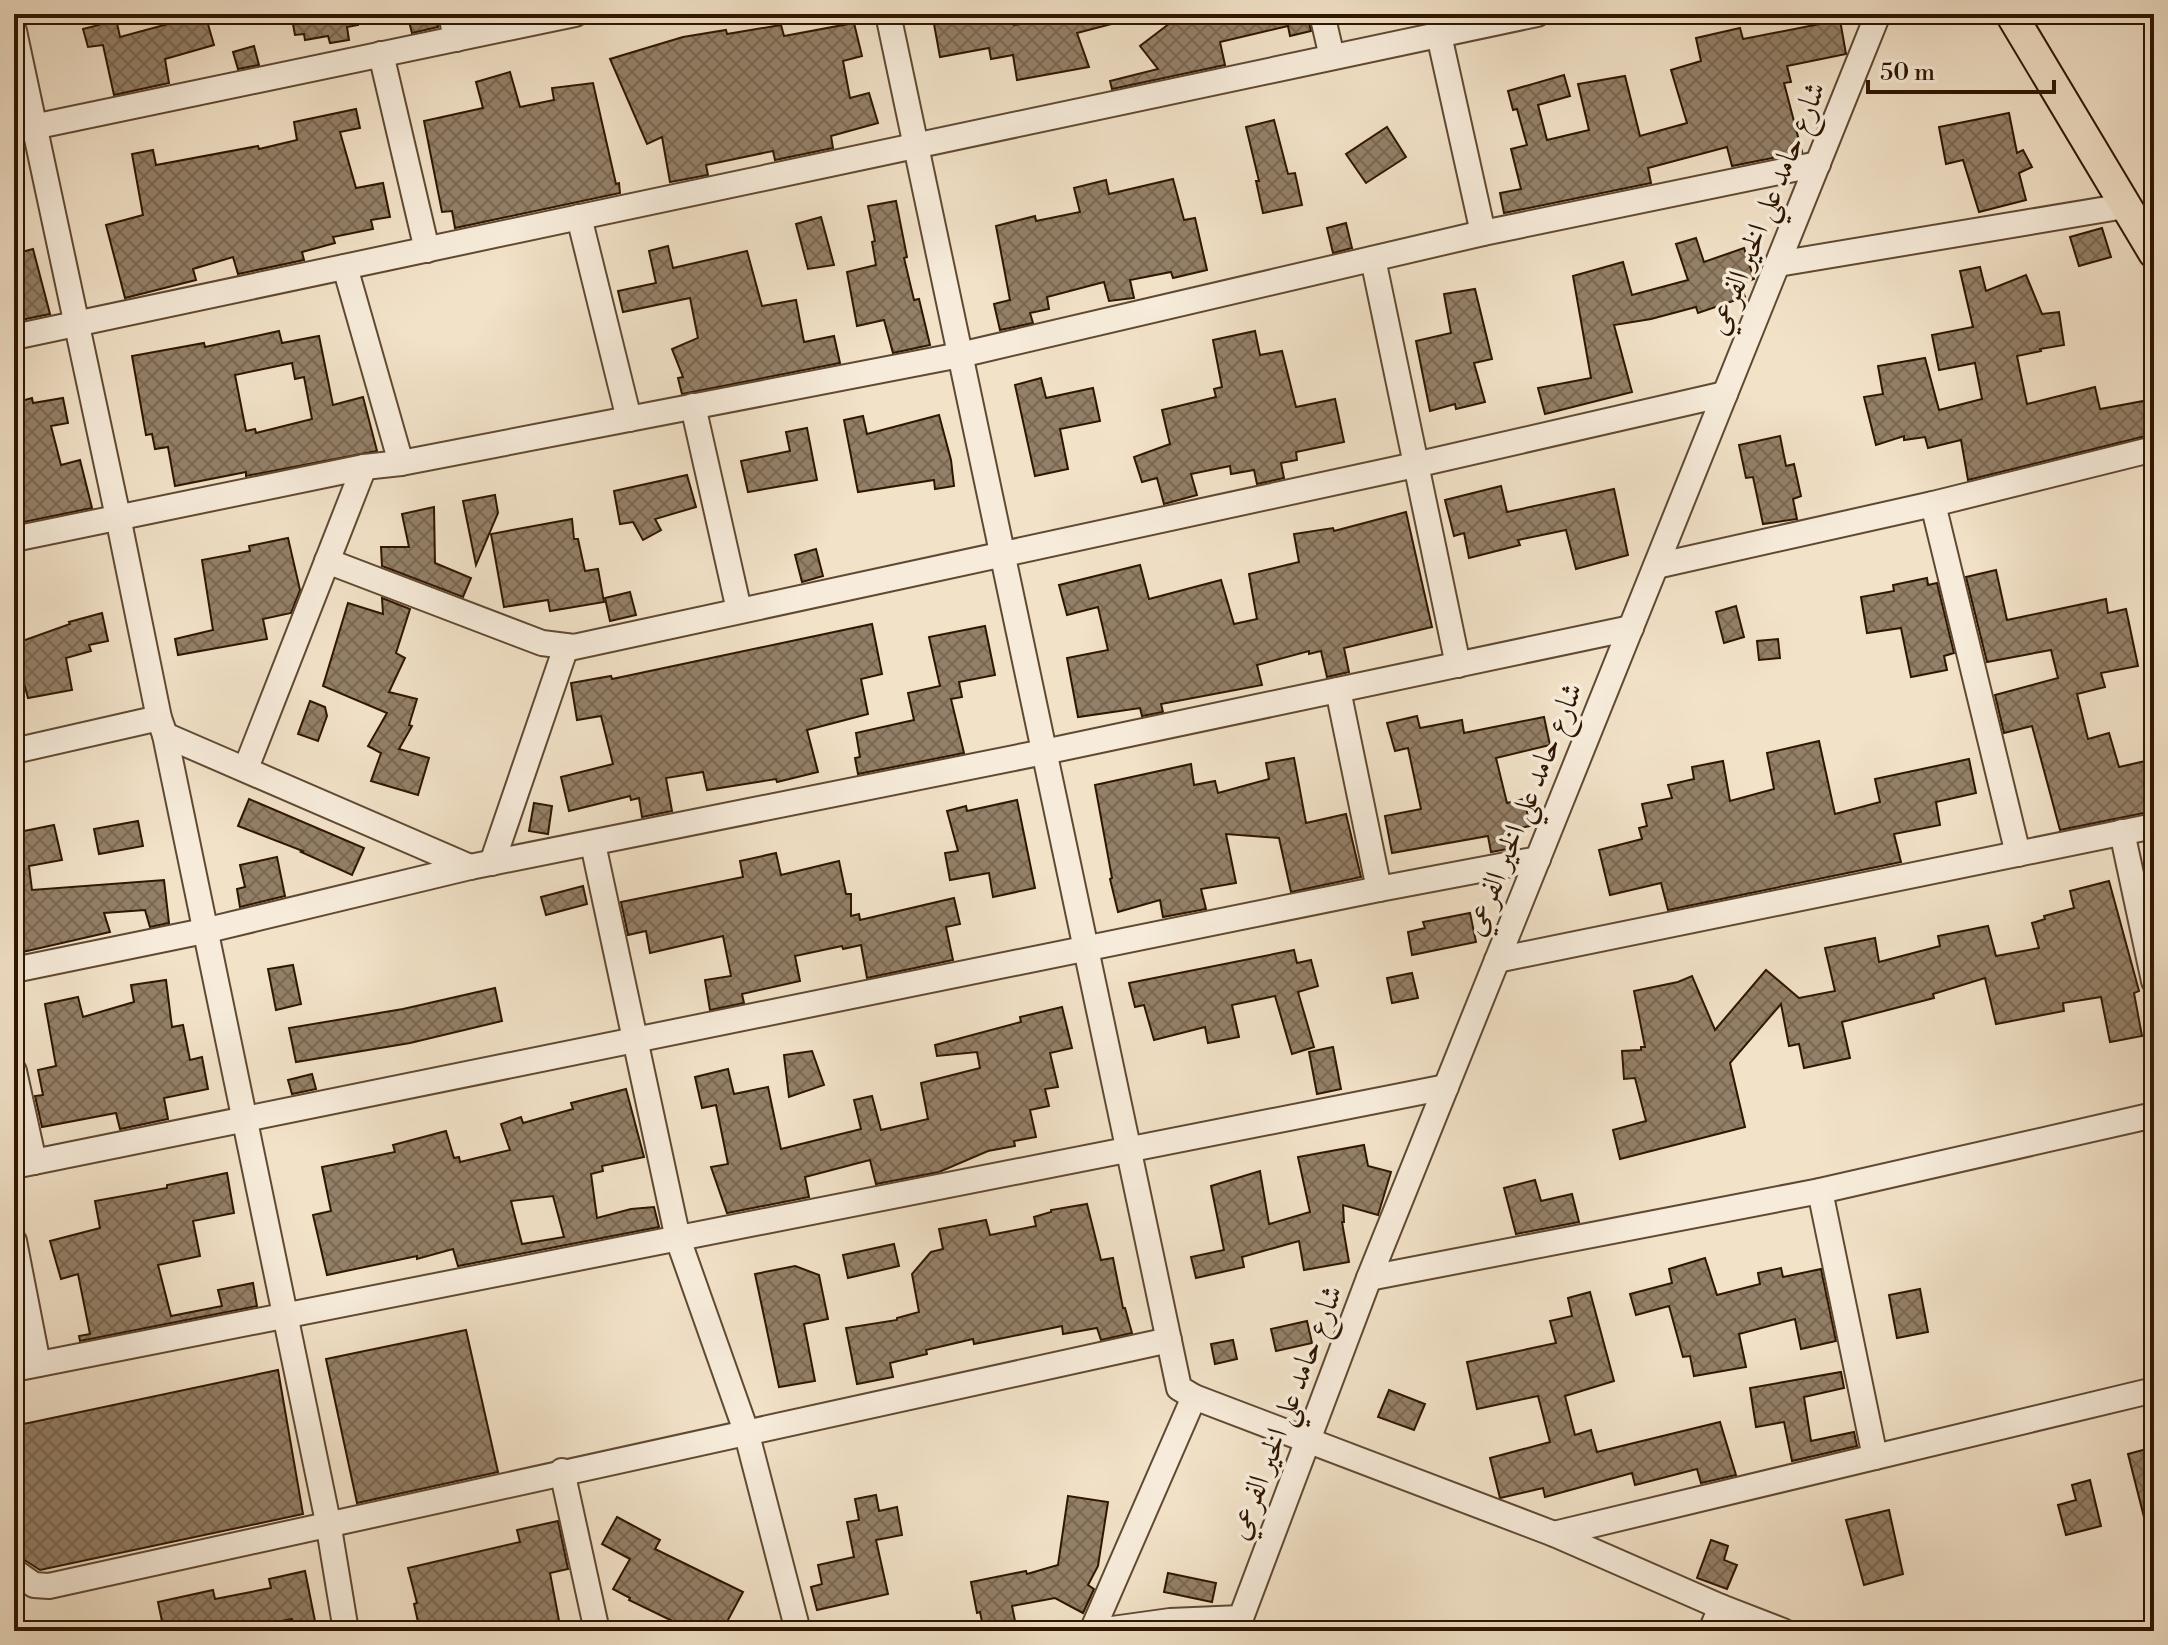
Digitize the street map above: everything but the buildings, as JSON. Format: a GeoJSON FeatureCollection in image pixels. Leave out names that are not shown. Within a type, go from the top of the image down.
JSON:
{"type":"FeatureCollection","features":[{"type":"Feature","properties":{"kind":"main road"},"geometry":{"type":"LineString","coordinates":[[2011,14],[2154,253]]}},
{"type":"Feature","properties":{"kind":"street"},"geometry":{"type":"LineString","coordinates":[[451,14],[456,39]]}},
{"type":"Feature","properties":{"kind":"street"},"geometry":{"type":"LineString","coordinates":[[24,128],[575,14]]}},
{"type":"Feature","properties":{"kind":"street"},"geometry":{"type":"LineString","coordinates":[[888,14],[1169,1340],[1186,1393],[1092,1631]]}},
{"type":"Feature","properties":{"kind":"street"},"geometry":{"type":"LineString","coordinates":[[1322,14],[1332,57]]}},
{"type":"Feature","properties":{"kind":"street"},"geometry":{"type":"LineString","coordinates":[[14,337],[1537,14]]}},
{"type":"Feature","properties":{"kind":"street","name":"شارع حامد علي الخير الفرعي"},"geometry":{"type":"LineString","coordinates":[[1239,1625],[1369,1278],[1878,14]]}},
{"type":"Feature","properties":{"kind":"street"},"geometry":{"type":"LineString","coordinates":[[14,31],[24,128],[76,324],[118,517],[328,1522],[346,1631]]}},
{"type":"Feature","properties":{"kind":"street"},"geometry":{"type":"LineString","coordinates":[[1439,35],[1483,233]]}},
{"type":"Feature","properties":{"kind":"street"},"geometry":{"type":"LineString","coordinates":[[381,54],[427,250]]}},
{"type":"Feature","properties":{"kind":"street"},"geometry":{"type":"LineString","coordinates":[[14,539],[364,467],[401,463],[960,355],[1483,233],[1818,164]]}},
{"type":"Feature","properties":{"kind":"street"},"geometry":{"type":"LineString","coordinates":[[1778,264],[2125,206]]}},
{"type":"Feature","properties":{"kind":"street"},"geometry":{"type":"LineString","coordinates":[[579,217],[629,419]]}},
{"type":"Feature","properties":{"kind":"street"},"geometry":{"type":"LineString","coordinates":[[1373,259],[1458,665]]}},
{"type":"Feature","properties":{"kind":"street"},"geometry":{"type":"LineString","coordinates":[[345,267],[401,463]]}},
{"type":"Feature","properties":{"kind":"street"},"geometry":{"type":"LineString","coordinates":[[327,561],[542,643],[566,647],[1415,465],[1725,394]]}},
{"type":"Feature","properties":{"kind":"street"},"geometry":{"type":"LineString","coordinates":[[693,406],[739,610]]}},
{"type":"Feature","properties":{"kind":"street"},"geometry":{"type":"LineString","coordinates":[[1656,566],[1933,504],[2154,449]]}},
{"type":"Feature","properties":{"kind":"street"},"geometry":{"type":"LineString","coordinates":[[246,768],[364,467]]}},
{"type":"Feature","properties":{"kind":"street"},"geometry":{"type":"LineString","coordinates":[[1933,504],[2018,854]]}},
{"type":"Feature","properties":{"kind":"street"},"geometry":{"type":"LineString","coordinates":[[14,970],[204,931],[481,865],[1044,752],[1631,628]]}},
{"type":"Feature","properties":{"kind":"street"},"geometry":{"type":"LineString","coordinates":[[481,865],[566,647]]}},
{"type":"Feature","properties":{"kind":"street"},"geometry":{"type":"LineString","coordinates":[[1338,690],[1379,889]]}},
{"type":"Feature","properties":{"kind":"street"},"geometry":{"type":"LineString","coordinates":[[14,751],[162,726],[246,768],[481,865]]}},
{"type":"Feature","properties":{"kind":"street"},"geometry":{"type":"LineString","coordinates":[[1497,960],[2154,826]]}},
{"type":"Feature","properties":{"kind":"street"},"geometry":{"type":"LineString","coordinates":[[2122,832],[2154,981]]}},
{"type":"Feature","properties":{"kind":"street"},"geometry":{"type":"LineString","coordinates":[[593,844],[678,1239],[746,1431],[798,1631]]}},
{"type":"Feature","properties":{"kind":"street"},"geometry":{"type":"LineString","coordinates":[[14,1071],[24,1164],[1538,859]]}},
{"type":"Feature","properties":{"kind":"street"},"geometry":{"type":"LineString","coordinates":[[14,1369],[1446,1087]]}},
{"type":"Feature","properties":{"kind":"street"},"geometry":{"type":"LineString","coordinates":[[1369,1278],[1820,1191],[2154,1115]]}},
{"type":"Feature","properties":{"kind":"street"},"geometry":{"type":"LineString","coordinates":[[1820,1191],[1875,1457]]}},
{"type":"Feature","properties":{"kind":"street"},"geometry":{"type":"LineString","coordinates":[[14,1241],[38,1364]]}},
{"type":"Feature","properties":{"kind":"street"},"geometry":{"type":"LineString","coordinates":[[14,1571],[34,1585],[49,1586],[328,1522],[1169,1340]]}},
{"type":"Feature","properties":{"kind":"street"},"geometry":{"type":"LineString","coordinates":[[1554,1534],[2154,1390]]}},
{"type":"Feature","properties":{"kind":"street"},"geometry":{"type":"LineString","coordinates":[[1186,1393],[1554,1534],[1783,1631]]}},
{"type":"Feature","properties":{"kind":"street"},"geometry":{"type":"LineString","coordinates":[[562,1471],[597,1631]]}},
{"type":"Feature","properties":{"kind":"street"},"geometry":{"type":"LineString","coordinates":[[1711,1631],[1721,1607]]}},
{"type":"Feature","properties":{"kind":"street"},"geometry":{"type":"LineString","coordinates":[[1098,1631],[1170,1621],[1239,1625]]}}]}
